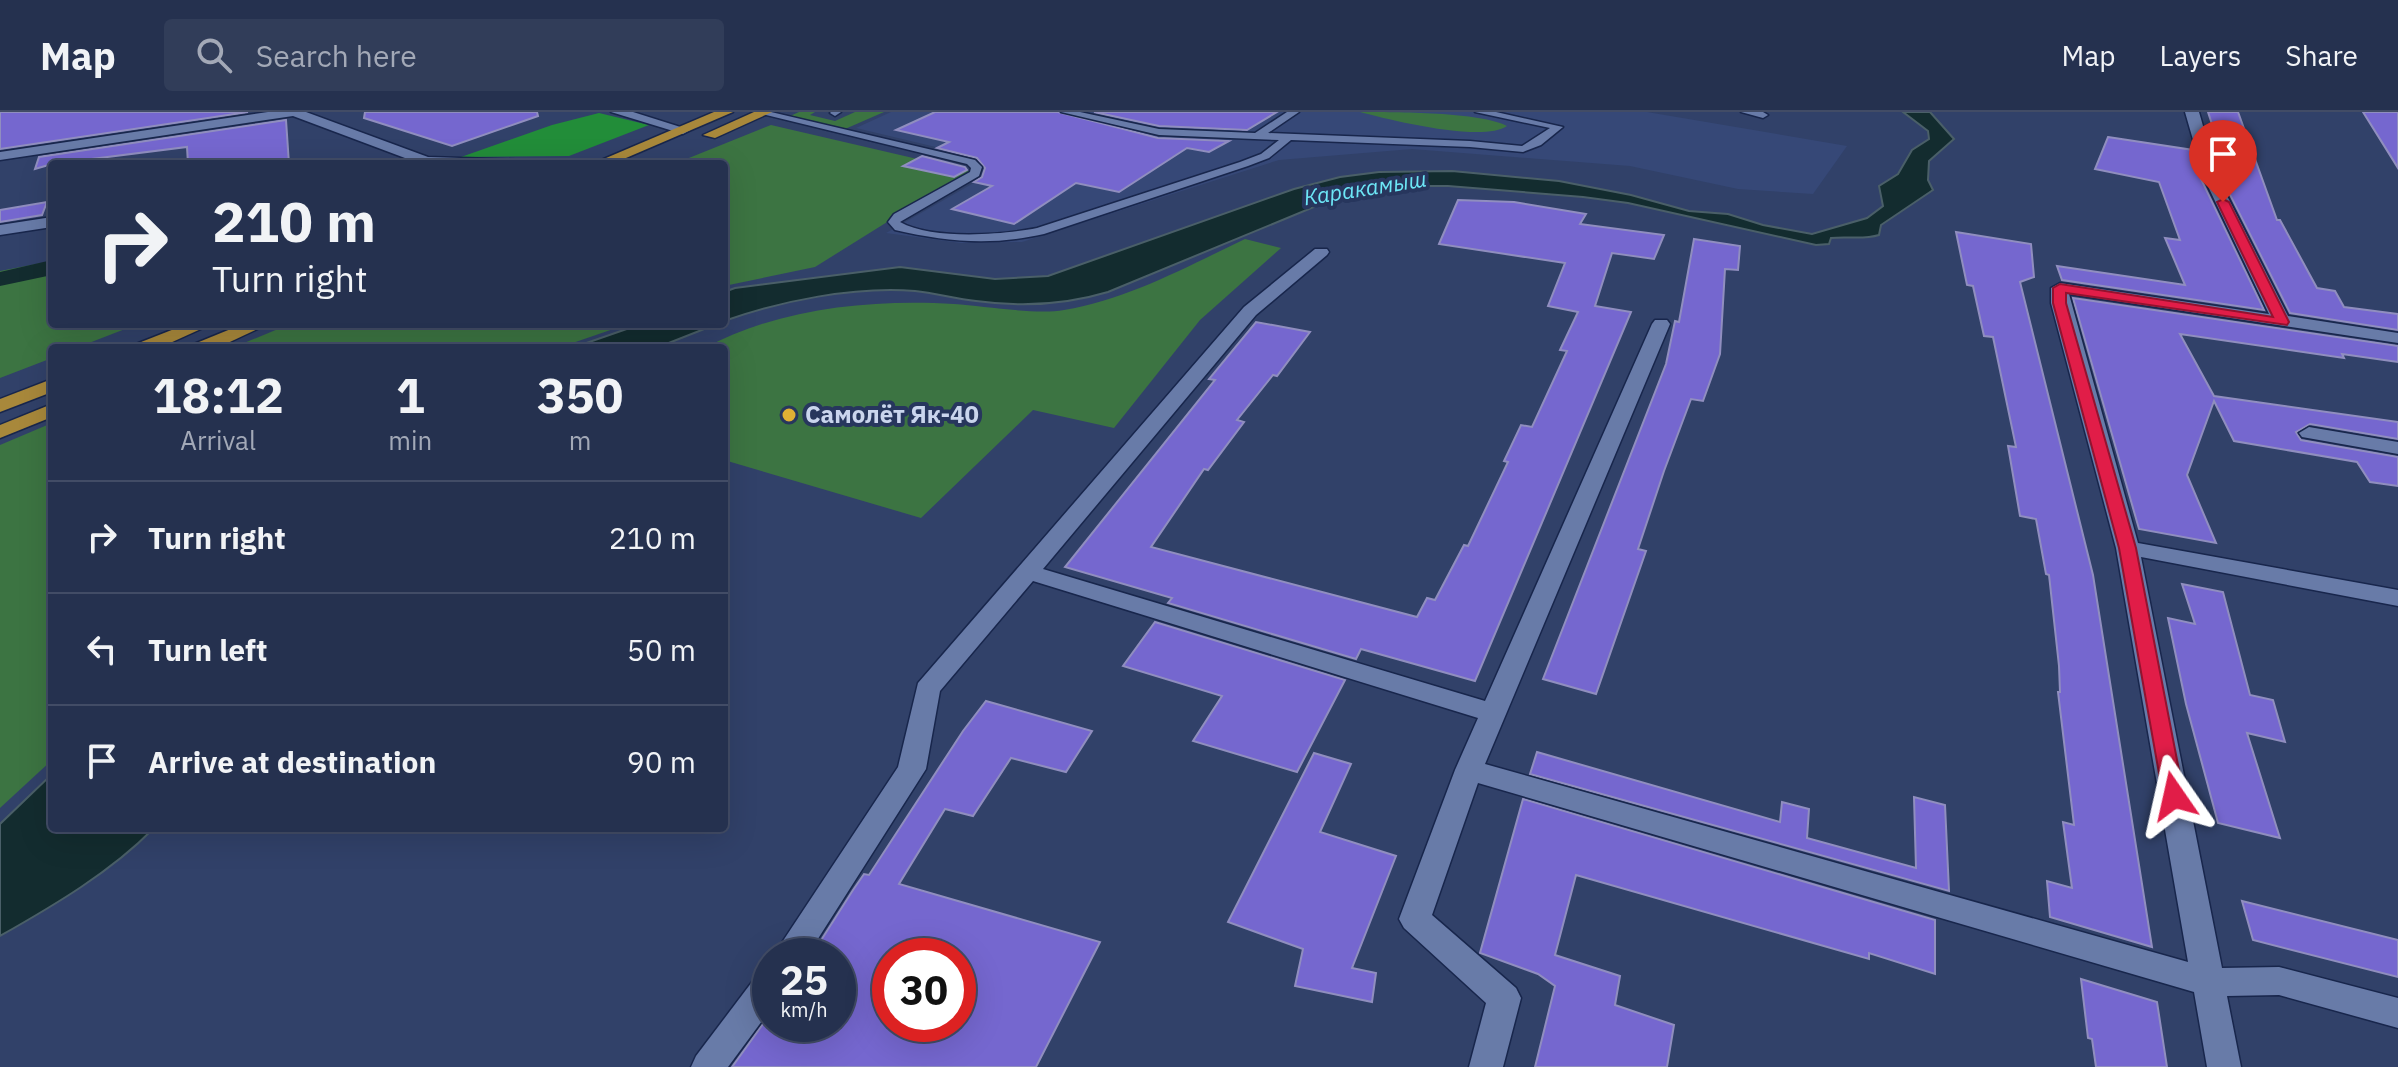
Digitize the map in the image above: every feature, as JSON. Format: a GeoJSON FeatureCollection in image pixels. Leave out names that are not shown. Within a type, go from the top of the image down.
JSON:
{"type":"FeatureCollection","features":[{"type":"Feature","properties":{"kind":"highway"},"geometry":{"type":"LineString","coordinates":[[609,160],[726,112]]}},
{"type":"Feature","properties":{"kind":"highway"},"geometry":{"type":"LineString","coordinates":[[700,139],[764,112]]}},
{"type":"Feature","properties":{"kind":"highway"},"geometry":{"type":"LineString","coordinates":[[153,344],[193,328]]}},
{"type":"Feature","properties":{"kind":"highway"},"geometry":{"type":"LineString","coordinates":[[211,344],[249,328]]}},
{"type":"Feature","properties":{"kind":"highway"},"geometry":{"type":"LineString","coordinates":[[0,406],[48,387]]}},
{"type":"Feature","properties":{"kind":"highway"},"geometry":{"type":"LineString","coordinates":[[0,432],[48,412]]}},
{"type":"Feature","properties":{"kind":"street"},"geometry":{"type":"LineString","coordinates":[[0,156],[294,112],[423,160]]}},
{"type":"Feature","properties":{"kind":"street"},"geometry":{"type":"LineString","coordinates":[[618,112],[683,130]]}},
{"type":"Feature","properties":{"kind":"street"},"geometry":{"type":"LineString","coordinates":[[2192,112],[2211,178],[2282,322]]}},
{"type":"Feature","properties":{"kind":"street"},"geometry":{"type":"LineString","coordinates":[[0,230],[48,223]]}},
{"type":"Feature","properties":{"kind":"street"},"geometry":{"type":"LineString","coordinates":[[801,938],[912,769],[927,689],[1250,311],[1321,252]]}},
{"type":"Feature","properties":{"kind":"street"},"geometry":{"type":"LineString","coordinates":[[2224,1067],[2128,548],[2060,303],[2060,288],[2398,338]]}},
{"type":"Feature","properties":{"kind":"street"},"geometry":{"type":"LineString","coordinates":[[1486,1067],[1504,998],[1415,919],[1469,770],[1661,324]]}},
{"type":"Feature","properties":{"kind":"street"},"geometry":{"type":"LineString","coordinates":[[2309,433],[2398,448]]}},
{"type":"Feature","properties":{"kind":"street"},"geometry":{"type":"LineString","coordinates":[[2128,548],[2398,598]]}},
{"type":"Feature","properties":{"kind":"street"},"geometry":{"type":"LineString","coordinates":[[1029,572],[1494,713]]}},
{"type":"Feature","properties":{"kind":"street"},"geometry":{"type":"LineString","coordinates":[[1469,770],[2208,982],[2279,981],[2398,1013]]}},
{"type":"Feature","properties":{"kind":"street"},"geometry":{"type":"LineString","coordinates":[[708,1067],[752,1008]]}},
{"type":"Feature","properties":{"kind":"lane"},"geometry":{"type":"LineString","coordinates":[[764,112],[971,162],[977,167],[975,174],[898,216],[894,222],[899,227],[961,239],[991,239],[1040,231],[1244,164],[1265,156],[1289,137]]}},
{"type":"Feature","properties":{"kind":"lane"},"geometry":{"type":"LineString","coordinates":[[1066,112],[1159,132],[1523,149],[1558,127],[1480,112]]}},
{"type":"Feature","properties":{"kind":"lane"},"geometry":{"type":"LineString","coordinates":[[1257,136],[1294,112]]}},
{"type":"Feature","properties":{"kind":"lane"},"geometry":{"type":"LineString","coordinates":[[1746,112],[1763,115]]}},
{"type":"Feature","properties":{"kind":"shaded area"},"geometry":{"type":"Polygon","coordinates":[[[891,112],[1647,112],[1847,146],[1813,194],[1738,189],[1630,166],[1412,149],[1279,160],[1022,242],[961,243],[886,233],[1007,164],[856,128],[891,112]]]}},
{"type":"Feature","properties":{"kind":"green space"},"geometry":{"type":"Polygon","coordinates":[[[799,112],[815,112],[810,115],[835,121],[855,112],[884,112],[845,129],[788,117],[799,112]]]}},
{"type":"Feature","properties":{"kind":"green space"},"geometry":{"type":"Polygon","coordinates":[[[1360,112],[1459,115],[1507,126],[1495,131],[1458,131],[1360,112]]]}},
{"type":"Feature","properties":{"kind":"green space"},"geometry":{"type":"Polygon","coordinates":[[[599,113],[649,125],[569,156],[461,157],[552,125],[599,113]]]}},
{"type":"Feature","properties":{"kind":"green space"},"geometry":{"type":"Polygon","coordinates":[[[771,125],[969,171],[815,267],[728,285],[728,160],[684,160],[771,125]]]}},
{"type":"Feature","properties":{"kind":"green space"},"geometry":{"type":"Polygon","coordinates":[[[1245,239],[1281,248],[1200,320],[1114,428],[1033,410],[921,518],[728,461],[728,344],[713,344],[733,334],[795,315],[859,305],[923,303],[1025,311],[1064,310],[1111,298],[1179,271],[1245,239]]]}},
{"type":"Feature","properties":{"kind":"green space"},"geometry":{"type":"Polygon","coordinates":[[[48,262],[48,328],[128,328],[86,344],[48,344],[48,360],[0,378],[0,271],[48,262]]]}},
{"type":"Feature","properties":{"kind":"green space"},"geometry":{"type":"Polygon","coordinates":[[[280,328],[616,328],[570,344],[242,344],[280,328]]]}},
{"type":"Feature","properties":{"kind":"green space"},"geometry":{"type":"Polygon","coordinates":[[[48,425],[48,764],[0,808],[0,445],[48,425]]]}},
{"type":"Feature","properties":{"kind":"water","name":"Каракамыш"},"geometry":{"type":"Polygon","coordinates":[[[1903,112],[1930,112],[1954,139],[1929,161],[1928,180],[1933,190],[1881,225],[1879,235],[1831,238],[1829,244],[1816,245],[1628,203],[1583,197],[1448,186],[1393,186],[1321,204],[1108,292],[1075,300],[1009,304],[915,291],[868,291],[793,301],[728,320],[728,291],[735,288],[900,267],[995,279],[1048,276],[1294,189],[1340,177],[1379,172],[1452,171],[1559,181],[1631,195],[1689,211],[1728,214],[1763,225],[1812,234],[1867,218],[1883,206],[1879,186],[1898,174],[1912,150],[1929,139],[1928,131],[1903,112]]]}},
{"type":"Feature","properties":{"kind":"water"},"geometry":{"type":"Polygon","coordinates":[[[630,328],[707,328],[666,344],[584,344],[630,328]]]}},
{"type":"Feature","properties":{"kind":"water"},"geometry":{"type":"Polygon","coordinates":[[[48,778],[48,832],[150,832],[100,874],[0,936],[0,824],[48,778]]]}},
{"type":"Feature","properties":{"kind":"building"},"geometry":{"type":"Polygon","coordinates":[[[0,112],[248,112],[0,149],[0,112]]]}},
{"type":"Feature","properties":{"kind":"building"},"geometry":{"type":"Polygon","coordinates":[[[365,112],[537,112],[538,116],[452,146],[364,118],[365,112]]]}},
{"type":"Feature","properties":{"kind":"building"},"geometry":{"type":"Polygon","coordinates":[[[935,112],[1058,112],[1158,138],[1229,141],[1209,152],[1187,148],[1119,192],[1076,183],[1014,224],[952,209],[992,186],[974,182],[982,177],[985,168],[977,158],[937,148],[949,142],[896,130],[935,112]]]}},
{"type":"Feature","properties":{"kind":"building"},"geometry":{"type":"Polygon","coordinates":[[[1094,112],[1277,112],[1247,130],[1159,126],[1094,112]]]}},
{"type":"Feature","properties":{"kind":"building"},"geometry":{"type":"Polygon","coordinates":[[[2208,112],[2238,112],[2277,220],[2280,220],[2317,288],[2335,291],[2344,307],[2398,314],[2398,330],[2290,313],[2221,177],[2214,154],[2222,155],[2208,112]]]}},
{"type":"Feature","properties":{"kind":"building"},"geometry":{"type":"Polygon","coordinates":[[[2363,112],[2398,112],[2398,168],[2363,112]]]}},
{"type":"Feature","properties":{"kind":"building"},"geometry":{"type":"Polygon","coordinates":[[[286,120],[289,160],[188,160],[187,147],[84,160],[48,160],[48,165],[35,169],[39,157],[286,120]]]}},
{"type":"Feature","properties":{"kind":"building"},"geometry":{"type":"Polygon","coordinates":[[[2108,137],[2193,150],[2201,179],[2264,310],[2062,280],[2057,266],[2185,285],[2165,238],[2180,240],[2159,182],[2095,169],[2108,137]]]}},
{"type":"Feature","properties":{"kind":"building"},"geometry":{"type":"Polygon","coordinates":[[[922,156],[967,170],[954,177],[903,166],[922,156]]]}},
{"type":"Feature","properties":{"kind":"building"},"geometry":{"type":"Polygon","coordinates":[[[1458,200],[1514,202],[1586,214],[1580,224],[1664,235],[1654,259],[1612,253],[1595,306],[1631,312],[1475,681],[1361,649],[1356,659],[1168,603],[1172,598],[1065,567],[1215,380],[1209,379],[1256,322],[1310,332],[1277,376],[1273,375],[1237,420],[1244,422],[1208,470],[1204,469],[1151,547],[1417,617],[1427,598],[1435,600],[1464,545],[1468,546],[1508,462],[1504,461],[1521,425],[1532,427],[1567,351],[1560,350],[1578,312],[1548,306],[1565,263],[1439,244],[1458,200]]]}},
{"type":"Feature","properties":{"kind":"building"},"geometry":{"type":"Polygon","coordinates":[[[47,202],[42,215],[0,222],[0,210],[47,202]]]}},
{"type":"Feature","properties":{"kind":"building"},"geometry":{"type":"Polygon","coordinates":[[[1956,232],[2031,244],[2034,277],[2020,282],[2093,575],[2152,947],[2050,917],[2047,881],[2072,888],[2063,822],[2074,825],[2058,692],[2059,666],[2049,575],[2046,574],[2036,519],[2020,516],[2008,446],[2016,447],[1993,337],[1984,336],[1973,286],[1967,285],[1956,232]]]}},
{"type":"Feature","properties":{"kind":"building"},"geometry":{"type":"Polygon","coordinates":[[[1694,239],[1740,246],[1738,270],[1725,269],[1720,354],[1703,401],[1691,399],[1664,471],[1638,549],[1646,551],[1596,694],[1543,679],[1666,364],[1675,321],[1679,322],[1694,239]]]}},
{"type":"Feature","properties":{"kind":"building"},"geometry":{"type":"Polygon","coordinates":[[[2073,298],[2398,346],[2398,362],[2342,354],[2344,358],[2180,334],[2214,396],[2398,422],[2398,439],[2310,424],[2296,432],[2301,440],[2398,457],[2398,486],[2370,482],[2357,462],[2234,441],[2214,401],[2187,475],[2216,543],[2139,529],[2073,298]]]}},
{"type":"Feature","properties":{"kind":"building"},"geometry":{"type":"Polygon","coordinates":[[[2182,584],[2223,592],[2250,695],[2273,700],[2285,742],[2247,733],[2280,838],[2218,823],[2186,704],[2168,618],[2195,624],[2182,584]]]}},
{"type":"Feature","properties":{"kind":"building"},"geometry":{"type":"Polygon","coordinates":[[[1155,622],[1345,680],[1297,772],[1193,741],[1222,696],[1123,666],[1155,622]]]}},
{"type":"Feature","properties":{"kind":"building"},"geometry":{"type":"Polygon","coordinates":[[[986,701],[1092,731],[1066,772],[1011,758],[973,816],[945,809],[899,884],[1100,942],[1036,1067],[732,1067],[752,1039],[752,1042],[856,1042],[856,938],[823,938],[864,874],[869,875],[986,701]]]}},
{"type":"Feature","properties":{"kind":"building"},"geometry":{"type":"Polygon","coordinates":[[[1537,752],[1780,822],[1782,802],[1809,809],[1807,838],[1916,868],[1914,797],[1945,805],[1949,891],[1530,774],[1537,752]]]}},
{"type":"Feature","properties":{"kind":"building"},"geometry":{"type":"Polygon","coordinates":[[[1314,753],[1351,764],[1320,832],[1396,856],[1352,968],[1376,973],[1372,1002],[1295,986],[1303,949],[1228,922],[1314,753]]]}},
{"type":"Feature","properties":{"kind":"building"},"geometry":{"type":"Polygon","coordinates":[[[1523,799],[1935,920],[1935,974],[1869,953],[1869,959],[1576,875],[1555,955],[1620,976],[1615,1005],[1674,1025],[1667,1067],[1535,1067],[1555,986],[1538,974],[1480,953],[1523,799]]]}},
{"type":"Feature","properties":{"kind":"building"},"geometry":{"type":"Polygon","coordinates":[[[2242,901],[2398,940],[2398,977],[2253,940],[2242,901]]]}},
{"type":"Feature","properties":{"kind":"building"},"geometry":{"type":"Polygon","coordinates":[[[2081,979],[2157,1002],[2167,1067],[2096,1067],[2092,1039],[2088,1038],[2081,979]]]}},
{"type":"Feature","properties":{"kind":"waterway"},"geometry":{"type":"LineString","coordinates":[[0,279],[25,276],[48,268]]}},
{"type":"Feature","properties":{"kind":"place","name":"Самолёт Як-40"},"geometry":{"type":"Point","coordinates":[789,415]}},
{"type":"Feature","properties":{"kind":"route"},"geometry":{"type":"LineString","coordinates":[[2174,796],[2128,548],[2060,303],[2060,288],[2282,322],[2223,202]]}}]}
